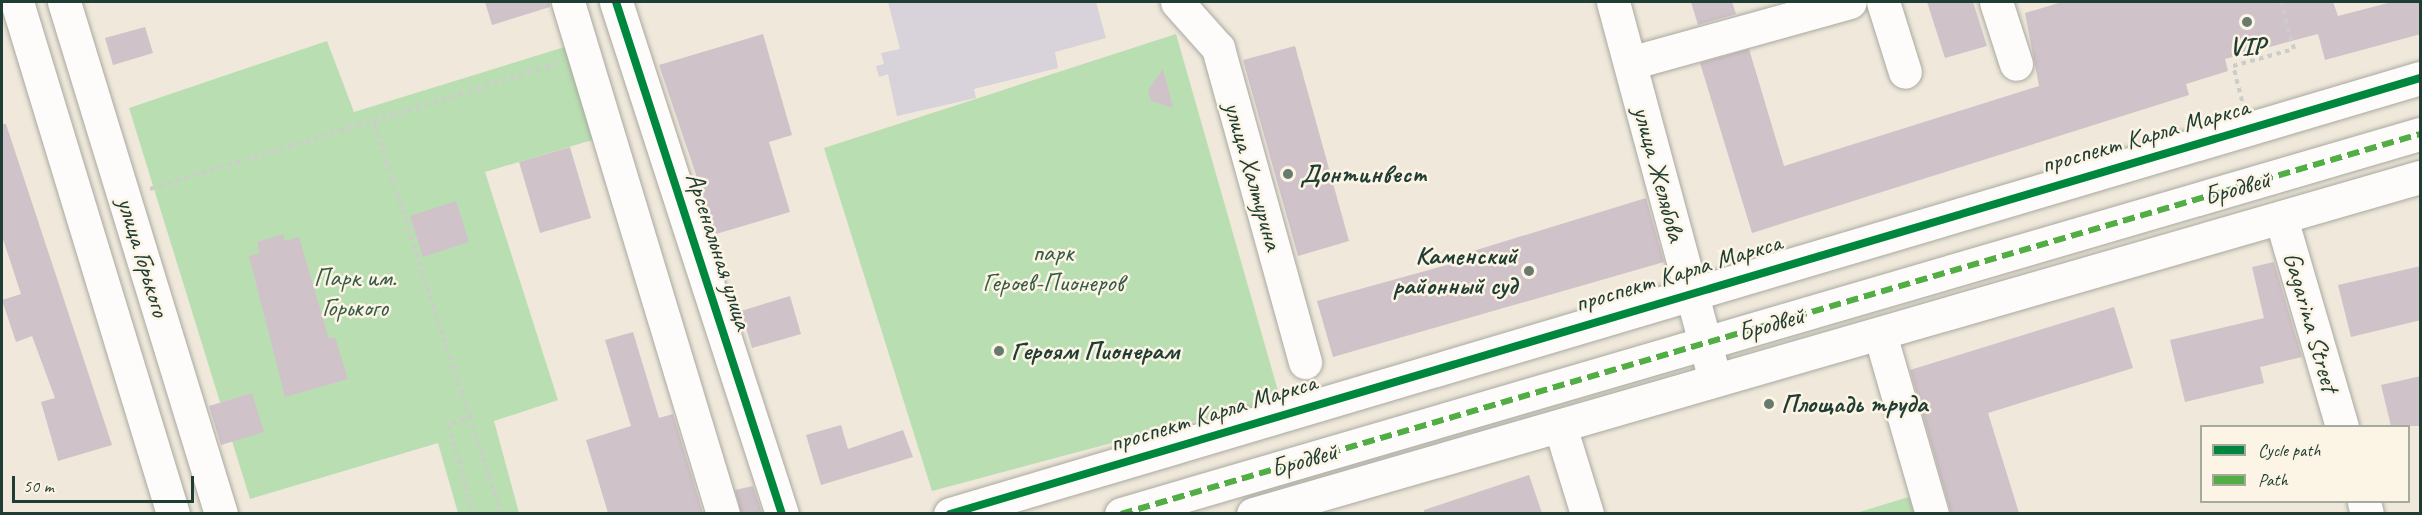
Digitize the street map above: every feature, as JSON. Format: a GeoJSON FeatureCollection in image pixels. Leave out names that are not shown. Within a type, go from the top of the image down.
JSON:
{"type":"FeatureCollection","features":[{"type":"Feature","properties":{"kind":"street","name":"улица Горького"},"geometry":{"type":"LineString","coordinates":[[17,2],[173,513]]}},
{"type":"Feature","properties":{"kind":"street","name":"улица Горького"},"geometry":{"type":"LineString","coordinates":[[64,2],[221,513]]}},
{"type":"Feature","properties":{"kind":"street"},"geometry":{"type":"LineString","coordinates":[[568,2],[723,513]]}},
{"type":"Feature","properties":{"kind":"street","name":"Арсенальная улица"},"geometry":{"type":"LineString","coordinates":[[616,2],[782,513]]}},
{"type":"Feature","properties":{"kind":"street","name":"улица Халтурина"},"geometry":{"type":"LineString","coordinates":[[1178,2],[1218,48],[1305,362]]}},
{"type":"Feature","properties":{"kind":"street","name":"улица Желябова"},"geometry":{"type":"LineString","coordinates":[[1613,2],[1703,344],[1716,381]]}},
{"type":"Feature","properties":{"kind":"street"},"geometry":{"type":"LineString","coordinates":[[1630,63],[1850,2]]}},
{"type":"Feature","properties":{"kind":"street"},"geometry":{"type":"LineString","coordinates":[[1883,2],[1905,72]]}},
{"type":"Feature","properties":{"kind":"street"},"geometry":{"type":"LineString","coordinates":[[1996,2],[2016,64]]}},
{"type":"Feature","properties":{"kind":"street","name":"проспект Карла Маркса"},"geometry":{"type":"LineString","coordinates":[[950,513],[1689,291],[2421,78]]}},
{"type":"Feature","properties":{"kind":"street","name":"Бродвей"},"geometry":{"type":"LineString","coordinates":[[1121,513],[2421,134]]}},
{"type":"Feature","properties":{"kind":"street"},"geometry":{"type":"LineString","coordinates":[[1253,513],[2421,177]]}},
{"type":"Feature","properties":{"kind":"street","name":"Gagarina Street"},"geometry":{"type":"LineString","coordinates":[[2281,218],[2342,425]]}},
{"type":"Feature","properties":{"kind":"street"},"geometry":{"type":"LineString","coordinates":[[1880,334],[1932,513]]}},
{"type":"Feature","properties":{"kind":"street"},"geometry":{"type":"LineString","coordinates":[[1560,426],[1587,513]]}},
{"type":"Feature","properties":{"kind":"path"},"geometry":{"type":"LineString","coordinates":[[2249,128],[2233,66],[2294,49],[2281,2]]}},
{"type":"Feature","properties":{"kind":"path"},"geometry":{"type":"LineString","coordinates":[[125,196],[585,55]]}},
{"type":"Feature","properties":{"kind":"path"},"geometry":{"type":"LineString","coordinates":[[373,121],[465,406],[473,416],[501,513]]}},
{"type":"Feature","properties":{"kind":"path"},"geometry":{"type":"LineString","coordinates":[[473,416],[448,425],[474,513]]}},
{"type":"Feature","properties":{"kind":"shaded area"},"geometry":{"type":"Polygon","coordinates":[[[888,2],[1096,2],[1106,38],[1055,52],[1058,68],[974,89],[976,98],[897,116],[888,74],[879,77],[876,66],[884,64],[881,53],[900,49],[888,2]]]}},
{"type":"Feature","properties":{"kind":"green space","name":"парк Героев-Пионеров"},"geometry":{"type":"Polygon","coordinates":[[[1176,34],[1280,398],[932,491],[824,148],[1176,34]]]}},
{"type":"Feature","properties":{"kind":"green space","name":"Парк им. Горького"},"geometry":{"type":"Polygon","coordinates":[[[327,41],[354,112],[581,42],[609,135],[485,172],[558,400],[494,421],[519,513],[458,513],[438,443],[250,499],[129,108],[327,41]]]}},
{"type":"Feature","properties":{"kind":"green space"},"geometry":{"type":"Polygon","coordinates":[[[1909,497],[1914,513],[1856,513],[1909,497]]]}},
{"type":"Feature","properties":{"kind":"building"},"geometry":{"type":"Polygon","coordinates":[[[485,2],[550,2],[550,7],[492,25],[485,2]]]}},
{"type":"Feature","properties":{"kind":"building"},"geometry":{"type":"Polygon","coordinates":[[[1691,2],[1732,2],[1736,14],[1698,25],[1691,2]]]}},
{"type":"Feature","properties":{"kind":"building"},"geometry":{"type":"Polygon","coordinates":[[[1927,2],[1973,2],[1987,46],[1945,58],[1927,2]]]}},
{"type":"Feature","properties":{"kind":"building"},"geometry":{"type":"Polygon","coordinates":[[[2062,2],[2333,2],[2338,16],[2392,2],[2421,2],[2421,34],[2325,60],[2318,34],[2225,59],[2228,71],[2186,84],[2189,95],[1752,233],[1700,63],[1749,49],[1784,166],[2039,86],[2025,13],[2062,2]]]}},
{"type":"Feature","properties":{"kind":"building"},"geometry":{"type":"Polygon","coordinates":[[[145,27],[153,53],[113,65],[105,38],[145,27]]]}},
{"type":"Feature","properties":{"kind":"building"},"geometry":{"type":"Polygon","coordinates":[[[763,34],[792,135],[769,142],[790,212],[716,234],[659,65],[763,34]]]}},
{"type":"Feature","properties":{"kind":"building"},"geometry":{"type":"Polygon","coordinates":[[[1295,46],[1349,241],[1298,256],[1243,60],[1295,46]]]}},
{"type":"Feature","properties":{"kind":"building"},"geometry":{"type":"Polygon","coordinates":[[[1163,69],[1173,108],[1151,101],[1148,90],[1163,69]]]}},
{"type":"Feature","properties":{"kind":"building"},"geometry":{"type":"Polygon","coordinates":[[[2,124],[6,124],[112,445],[58,461],[41,402],[55,398],[32,336],[16,342],[2,300],[21,294],[2,236],[2,124]]]}},
{"type":"Feature","properties":{"kind":"building"},"geometry":{"type":"Polygon","coordinates":[[[570,147],[591,218],[540,233],[519,162],[570,147]]]}},
{"type":"Feature","properties":{"kind":"building"},"geometry":{"type":"Polygon","coordinates":[[[1646,198],[1664,262],[1333,357],[1317,301],[1472,258],[1470,252],[1646,198]]]}},
{"type":"Feature","properties":{"kind":"building"},"geometry":{"type":"Polygon","coordinates":[[[456,201],[469,242],[423,257],[410,216],[456,201]]]}},
{"type":"Feature","properties":{"kind":"building"},"geometry":{"type":"Polygon","coordinates":[[[283,234],[285,241],[299,237],[329,339],[335,337],[348,379],[285,397],[249,256],[260,253],[257,242],[283,234]]]}},
{"type":"Feature","properties":{"kind":"building"},"geometry":{"type":"Polygon","coordinates":[[[2274,262],[2302,357],[2260,367],[2264,383],[2185,402],[2170,340],[2264,318],[2252,267],[2274,262]]]}},
{"type":"Feature","properties":{"kind":"building"},"geometry":{"type":"Polygon","coordinates":[[[2421,266],[2421,320],[2351,337],[2338,285],[2421,266]]]}},
{"type":"Feature","properties":{"kind":"building"},"geometry":{"type":"Polygon","coordinates":[[[790,296],[801,334],[752,348],[741,311],[790,296]]]}},
{"type":"Feature","properties":{"kind":"building"},"geometry":{"type":"Polygon","coordinates":[[[2114,307],[2133,368],[1988,413],[2019,513],[1951,513],[1910,370],[2114,307]]]}},
{"type":"Feature","properties":{"kind":"building"},"geometry":{"type":"Polygon","coordinates":[[[633,332],[659,418],[673,414],[703,513],[608,513],[586,440],[631,426],[605,340],[633,332]]]}},
{"type":"Feature","properties":{"kind":"building"},"geometry":{"type":"Polygon","coordinates":[[[2421,376],[2421,426],[2391,425],[2381,385],[2421,376]]]}},
{"type":"Feature","properties":{"kind":"building"},"geometry":{"type":"Polygon","coordinates":[[[252,393],[264,432],[221,445],[209,406],[252,393]]]}},
{"type":"Feature","properties":{"kind":"building"},"geometry":{"type":"Polygon","coordinates":[[[841,425],[848,449],[903,430],[913,457],[821,485],[806,435],[841,425]]]}},
{"type":"Feature","properties":{"kind":"building"},"geometry":{"type":"Polygon","coordinates":[[[1529,475],[1542,513],[1424,513],[1424,510],[1529,475]]]}},
{"type":"Feature","properties":{"kind":"building"},"geometry":{"type":"Polygon","coordinates":[[[753,486],[762,513],[741,513],[735,490],[753,486]]]}},
{"type":"Feature","properties":{"kind":"marked path"},"geometry":{"type":"LineString","coordinates":[[1121,514],[2420,134]]}},
{"type":"Feature","properties":{"kind":"cycle path"},"geometry":{"type":"LineString","coordinates":[[616,2],[782,514]]}},
{"type":"Feature","properties":{"kind":"cycle path"},"geometry":{"type":"LineString","coordinates":[[950,514],[2420,78]]}},
{"type":"Feature","properties":{"kind":"place","name":"VIP"},"geometry":{"type":"Point","coordinates":[2247,22]}},
{"type":"Feature","properties":{"kind":"place","name":"Донтинвест"},"geometry":{"type":"Point","coordinates":[1288,174]}},
{"type":"Feature","properties":{"kind":"place","name":"Каменский районный суд"},"geometry":{"type":"Point","coordinates":[1529,271]}},
{"type":"Feature","properties":{"kind":"place","name":"Героям Пионерам"},"geometry":{"type":"Point","coordinates":[999,351]}},
{"type":"Feature","properties":{"kind":"place","name":"Площадь труда"},"geometry":{"type":"Point","coordinates":[1769,404]}}]}
